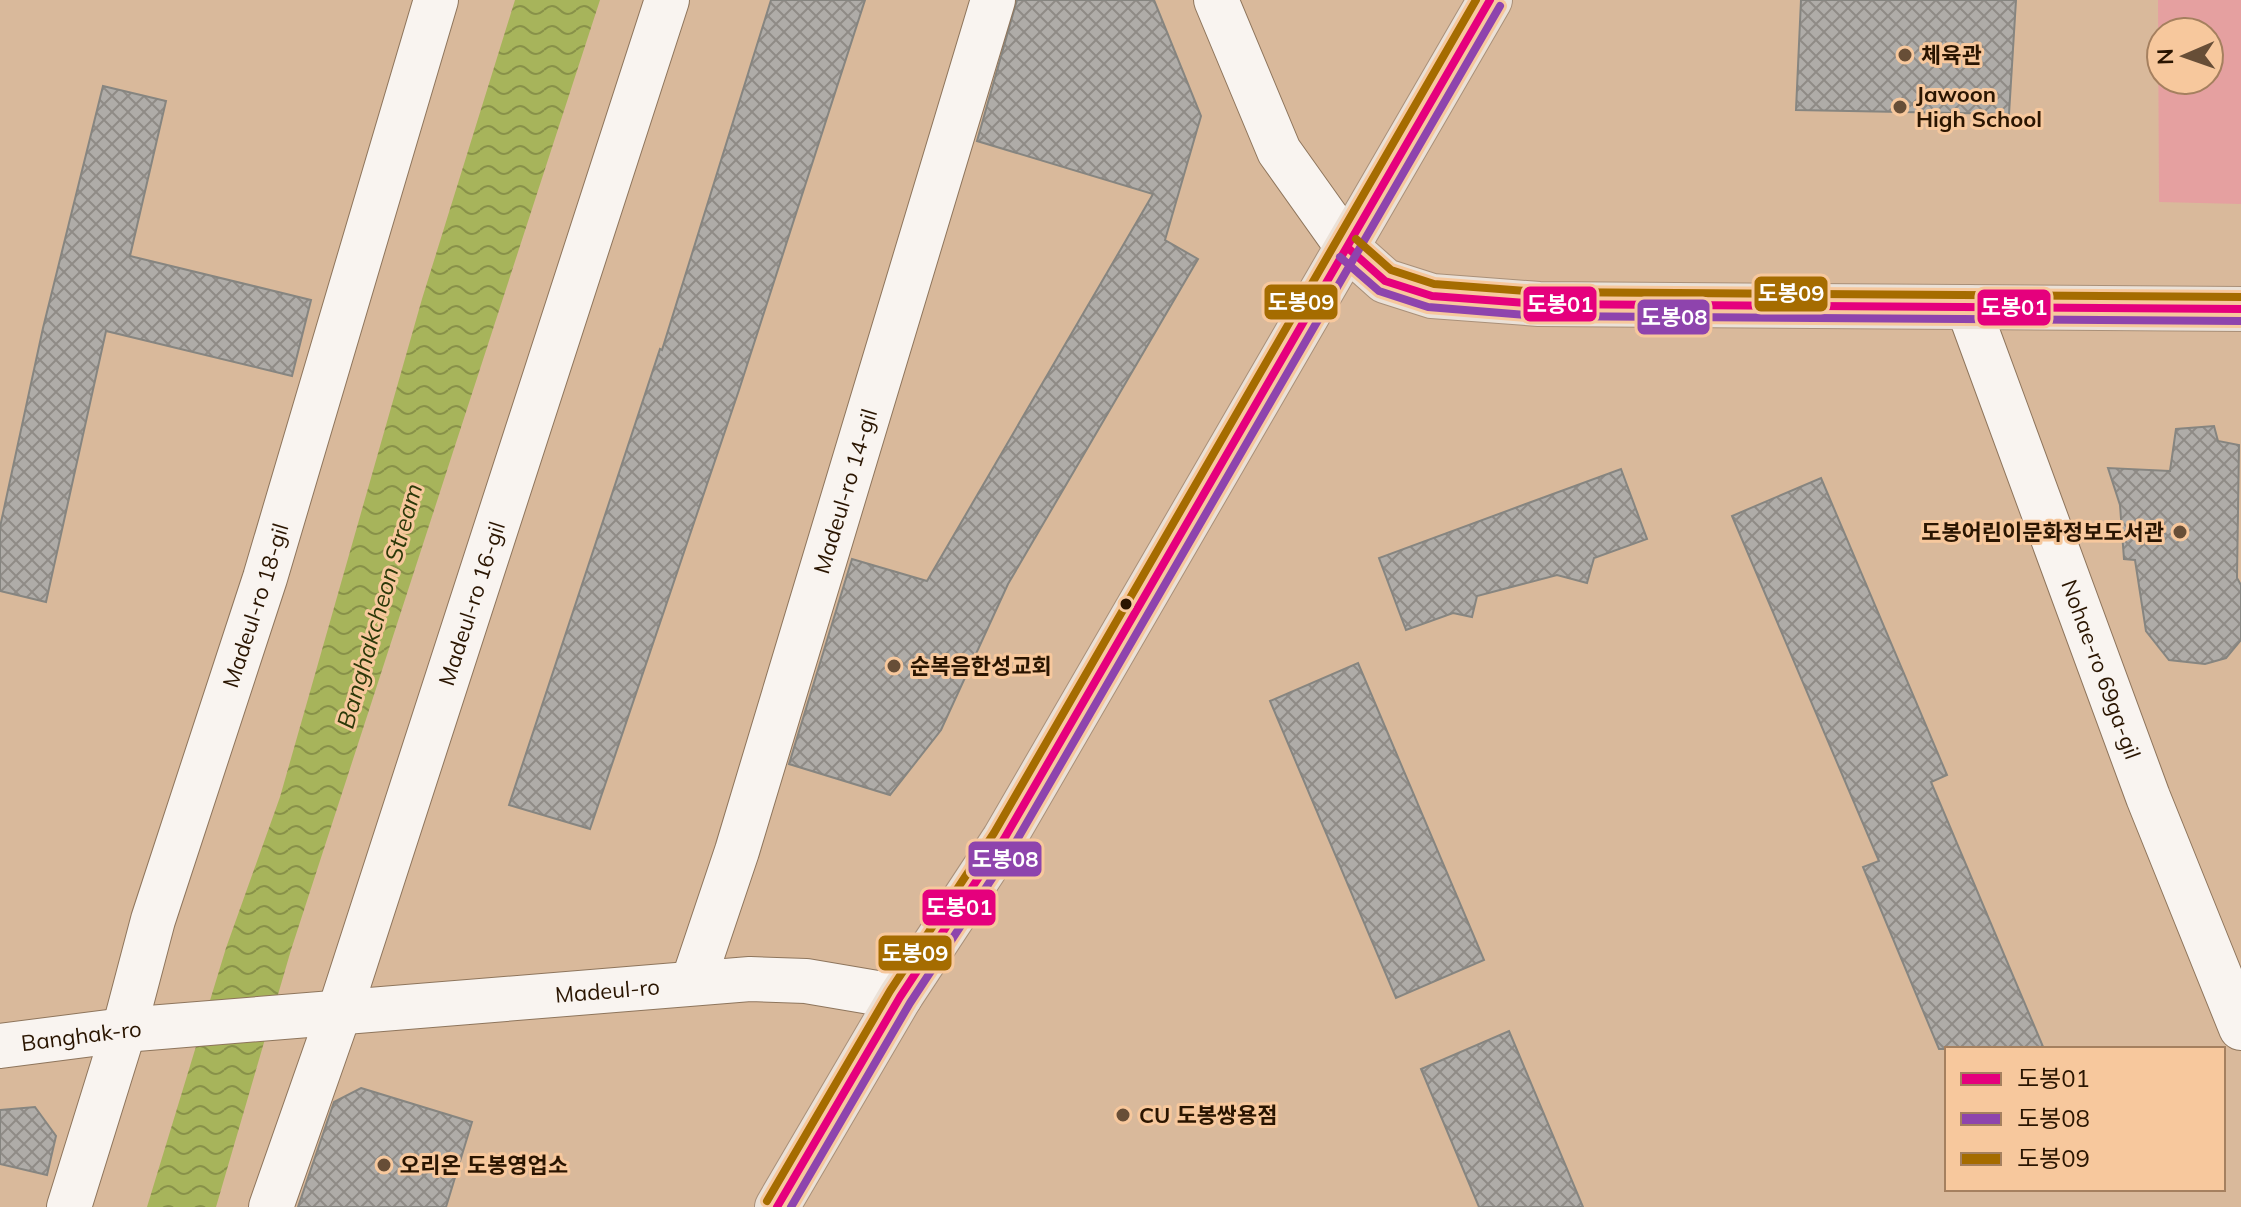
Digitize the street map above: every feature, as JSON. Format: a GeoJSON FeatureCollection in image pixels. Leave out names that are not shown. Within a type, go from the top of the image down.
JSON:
{"type":"FeatureCollection","features":[{"type":"Feature","properties":{"kind":"main road"},"geometry":{"type":"LineString","coordinates":[[777,1207],[900,997],[1004,839],[1490,0]]}},
{"type":"Feature","properties":{"kind":"main road"},"geometry":{"type":"LineString","coordinates":[[1348,248],[1385,281],[1432,296],[1539,304],[2241,309]]}},
{"type":"Feature","properties":{"kind":"street","name":"Madeul-ro 18-gil"},"geometry":{"type":"LineString","coordinates":[[69,1207],[143,1029],[153,920],[265,578],[436,0]]}},
{"type":"Feature","properties":{"kind":"street","name":"Madeul-ro 16-gil"},"geometry":{"type":"LineString","coordinates":[[271,1207],[327,1014],[667,0]]}},
{"type":"Feature","properties":{"kind":"street","name":"Madeul-ro 14-gil"},"geometry":{"type":"LineString","coordinates":[[693,982],[737,851],[993,0]]}},
{"type":"Feature","properties":{"kind":"street"},"geometry":{"type":"LineString","coordinates":[[1216,0],[1279,151],[1348,248]]}},
{"type":"Feature","properties":{"kind":"street","name":"Nohae-ro 69ga-gil"},"geometry":{"type":"LineString","coordinates":[[1968,307],[2148,797],[2241,1028]]}},
{"type":"Feature","properties":{"kind":"street","name":"Madeul-ro"},"geometry":{"type":"LineString","coordinates":[[143,1029],[750,979],[806,981],[900,997]]}},
{"type":"Feature","properties":{"kind":"street","name":"Banghak-ro"},"geometry":{"type":"LineString","coordinates":[[0,1046],[143,1029]]}},
{"type":"Feature","properties":{"kind":"shaded area"},"geometry":{"type":"Polygon","coordinates":[[[2158,0],[2241,0],[2241,204],[2159,202],[2158,96],[2225,96],[2225,16],[2158,16],[2158,0]]]}},
{"type":"Feature","properties":{"kind":"water","name":"Banghakcheon Stream"},"geometry":{"type":"Polygon","coordinates":[[[515,0],[600,0],[291,950],[216,1207],[147,1207],[226,948],[280,797],[422,299],[515,0]]]}},
{"type":"Feature","properties":{"kind":"building"},"geometry":{"type":"Polygon","coordinates":[[[771,0],[865,0],[739,390],[590,829],[509,805],[662,350],[771,0]]]}},
{"type":"Feature","properties":{"kind":"building"},"geometry":{"type":"Polygon","coordinates":[[[1017,0],[1154,0],[1201,116],[1165,240],[1198,259],[1008,584],[941,730],[890,795],[789,764],[852,559],[927,581],[1153,194],[977,141],[1017,0]]]}},
{"type":"Feature","properties":{"kind":"building","name":"체육관"},"geometry":{"type":"Polygon","coordinates":[[[1801,0],[2016,0],[2009,114],[1796,110],[1801,0]]]}},
{"type":"Feature","properties":{"kind":"building"},"geometry":{"type":"Polygon","coordinates":[[[103,86],[166,101],[130,256],[311,300],[292,376],[106,331],[46,602],[0,591],[0,527],[43,328],[103,86]]]}},
{"type":"Feature","properties":{"kind":"building","name":"도봉어린이문화정보도서관"},"geometry":{"type":"Polygon","coordinates":[[[2214,426],[2218,441],[2239,445],[2237,578],[2241,585],[2241,640],[2226,658],[2205,664],[2169,660],[2146,631],[2135,560],[2124,559],[2120,505],[2108,468],[2170,471],[2176,429],[2214,426]]]}},
{"type":"Feature","properties":{"kind":"building"},"geometry":{"type":"Polygon","coordinates":[[[1621,469],[1647,539],[1594,558],[1587,583],[1557,575],[1477,596],[1472,617],[1453,613],[1406,630],[1379,558],[1621,469]]]}},
{"type":"Feature","properties":{"kind":"building"},"geometry":{"type":"Polygon","coordinates":[[[1821,478],[1947,775],[1931,782],[2043,1047],[1939,1049],[1863,867],[1879,861],[1732,516],[1821,478]]]}},
{"type":"Feature","properties":{"kind":"building"},"geometry":{"type":"Polygon","coordinates":[[[1358,663],[1484,960],[1396,998],[1270,701],[1358,663]]]}},
{"type":"Feature","properties":{"kind":"building"},"geometry":{"type":"Polygon","coordinates":[[[1509,1031],[1583,1207],[1479,1207],[1421,1069],[1509,1031]]]}},
{"type":"Feature","properties":{"kind":"building","name":"오리온 도봉영업소"},"geometry":{"type":"Polygon","coordinates":[[[361,1088],[472,1122],[446,1207],[298,1207],[334,1102],[361,1088]]]}},
{"type":"Feature","properties":{"kind":"building"},"geometry":{"type":"Polygon","coordinates":[[[35,1107],[56,1136],[47,1175],[0,1164],[0,1110],[35,1107]]]}},
{"type":"Feature","properties":{"kind":"transit line","name":"도봉09"},"geometry":{"type":"LineString","coordinates":[[767,1201],[890,991],[994,833],[1476,0]]}},
{"type":"Feature","properties":{"kind":"transit line","name":"도봉01"},"geometry":{"type":"LineString","coordinates":[[777,1207],[900,997],[1004,839],[1490,0]]}},
{"type":"Feature","properties":{"kind":"transit line","name":"도봉08"},"geometry":{"type":"LineString","coordinates":[[791,1207],[910,1003],[1014,845],[1500,6]]}},
{"type":"Feature","properties":{"kind":"transit line","name":"도봉09"},"geometry":{"type":"LineString","coordinates":[[1356,239],[1391,270],[1434,284],[1539,292],[2241,297]]}},
{"type":"Feature","properties":{"kind":"transit line","name":"도봉01"},"geometry":{"type":"LineString","coordinates":[[1348,248],[1385,281],[1432,296],[1539,304],[2241,309]]}},
{"type":"Feature","properties":{"kind":"transit line","name":"도봉08"},"geometry":{"type":"LineString","coordinates":[[1340,257],[1379,291],[1428,307],[1538,316],[2241,321]]}},
{"type":"Feature","properties":{"kind":"place","name":"체육관"},"geometry":{"type":"Point","coordinates":[1905,55]}},
{"type":"Feature","properties":{"kind":"place","name":"Jawoon High School"},"geometry":{"type":"Point","coordinates":[1900,107]}},
{"type":"Feature","properties":{"kind":"place","name":"도봉어린이문화정보도서관"},"geometry":{"type":"Point","coordinates":[2180,532]}},
{"type":"Feature","properties":{"kind":"place","name":"순복음한성교회"},"geometry":{"type":"Point","coordinates":[894,666]}},
{"type":"Feature","properties":{"kind":"place","name":"CU 도봉쌍용점"},"geometry":{"type":"Point","coordinates":[1123,1115]}},
{"type":"Feature","properties":{"kind":"place","name":"오리온 도봉영업소"},"geometry":{"type":"Point","coordinates":[384,1165]}}]}
